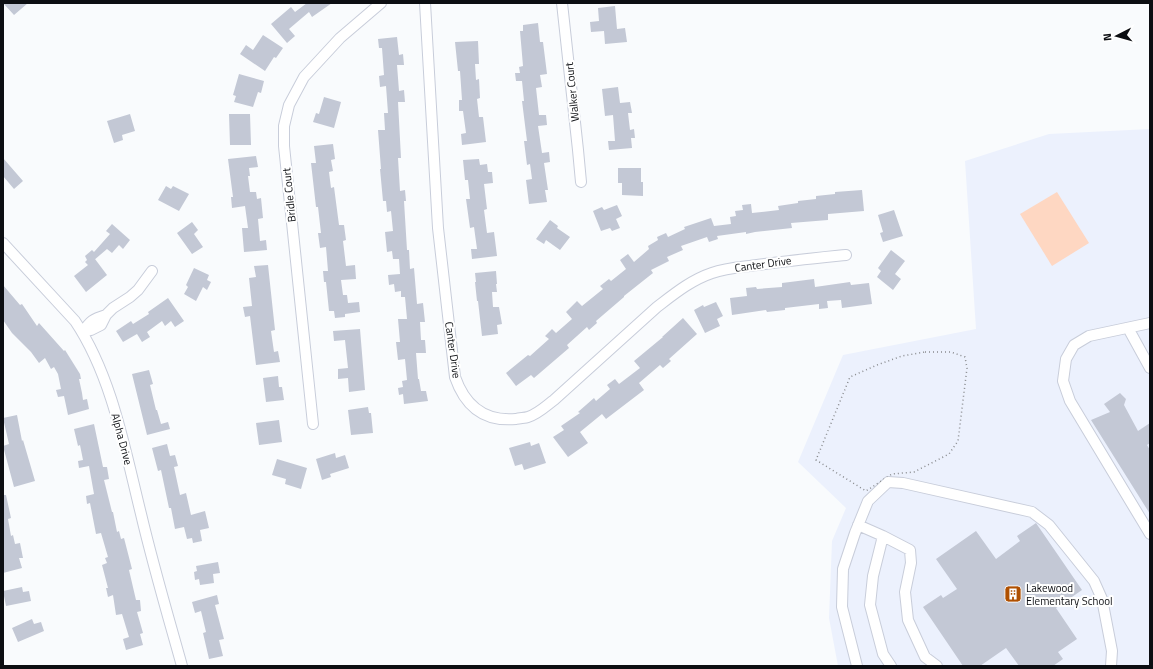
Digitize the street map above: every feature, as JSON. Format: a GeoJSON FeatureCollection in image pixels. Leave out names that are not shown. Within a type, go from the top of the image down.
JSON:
{"type":"FeatureCollection","features":[{"type":"Feature","properties":{"kind":"street","name":"Bridle Court"},"geometry":{"type":"LineString","coordinates":[[313,424],[284,146],[284,126],[289,105],[304,77],[340,38],[381,3]]}},
{"type":"Feature","properties":{"kind":"street","name":"Canter Drive"},"geometry":{"type":"LineString","coordinates":[[425,3],[438,228],[455,377],[464,396],[470,404],[487,416],[507,419],[528,417],[537,413],[554,400],[674,293],[692,282],[712,273],[733,268],[846,255]]}},
{"type":"Feature","properties":{"kind":"street","name":"Walker Court"},"geometry":{"type":"LineString","coordinates":[[562,3],[581,182]]}},
{"type":"Feature","properties":{"kind":"street","name":"Alpha Drive"},"geometry":{"type":"LineString","coordinates":[[3,242],[75,320],[83,332],[98,362],[119,423],[144,528],[182,666]]}},
{"type":"Feature","properties":{"kind":"street"},"geometry":{"type":"LineString","coordinates":[[83,332],[101,325],[106,315],[113,308],[138,290],[152,271]]}},
{"type":"Feature","properties":{"kind":"street"},"geometry":{"type":"LineString","coordinates":[[1150,323],[1089,336],[1074,345],[1066,359],[1063,381],[1070,401],[1150,534]]}},
{"type":"Feature","properties":{"kind":"street"},"geometry":{"type":"LineString","coordinates":[[1128,328],[1148,362]]}},
{"type":"Feature","properties":{"kind":"street"},"geometry":{"type":"LineString","coordinates":[[857,666],[842,607],[843,569],[868,501],[888,482],[903,483],[1032,512],[1049,525],[1094,581],[1102,599],[1112,651],[1111,662],[1120,666]]}},
{"type":"Feature","properties":{"kind":"street"},"geometry":{"type":"LineString","coordinates":[[858,525],[910,550],[911,563],[905,592],[908,620],[925,657],[937,666]]}},
{"type":"Feature","properties":{"kind":"street"},"geometry":{"type":"LineString","coordinates":[[882,536],[873,576],[870,606],[883,654],[891,666]]}},
{"type":"Feature","properties":{"kind":"path"},"geometry":{"type":"LineString","coordinates":[[925,352],[951,352],[965,356],[967,368],[958,441],[949,454],[914,472],[892,474],[866,492],[816,460],[850,377],[902,356],[925,352]]}},
{"type":"Feature","properties":{"kind":"shaded area"},"geometry":{"type":"Polygon","coordinates":[[[1150,129],[1150,666],[838,666],[829,618],[832,541],[846,508],[798,462],[843,355],[976,329],[965,161],[1049,134],[1150,129]]]}},
{"type":"Feature","properties":{"kind":"shaded area"},"geometry":{"type":"Polygon","coordinates":[[[1057,192],[1089,243],[1052,266],[1020,214],[1057,192]]]}},
{"type":"Feature","properties":{"kind":"building"},"geometry":{"type":"Polygon","coordinates":[[[3,3],[28,3],[14,15],[3,3]]]}},
{"type":"Feature","properties":{"kind":"building"},"geometry":{"type":"Polygon","coordinates":[[[307,3],[332,3],[312,17],[309,12],[289,29],[295,36],[287,43],[271,24],[291,7],[295,12],[307,3]]]}},
{"type":"Feature","properties":{"kind":"building"},"geometry":{"type":"Polygon","coordinates":[[[615,6],[617,29],[625,28],[627,42],[605,44],[604,31],[591,32],[590,22],[599,21],[598,8],[615,6]]]}},
{"type":"Feature","properties":{"kind":"building"},"geometry":{"type":"Polygon","coordinates":[[[538,23],[540,42],[543,42],[547,74],[540,75],[542,87],[536,88],[539,115],[546,115],[547,125],[538,126],[542,153],[549,152],[550,162],[544,163],[548,190],[545,190],[547,202],[529,204],[526,180],[532,179],[530,164],[527,165],[524,141],[527,141],[522,101],[524,101],[522,81],[516,81],[515,73],[520,73],[519,67],[523,66],[520,31],[523,31],[523,25],[538,23]]]}},
{"type":"Feature","properties":{"kind":"building"},"geometry":{"type":"Polygon","coordinates":[[[263,35],[283,48],[276,58],[274,57],[265,71],[240,54],[246,45],[253,50],[263,35]]]}},
{"type":"Feature","properties":{"kind":"building"},"geometry":{"type":"Polygon","coordinates":[[[397,37],[399,55],[403,54],[404,65],[397,65],[399,91],[404,90],[405,102],[398,102],[401,158],[398,158],[400,191],[405,190],[406,201],[404,201],[407,250],[409,250],[410,269],[414,268],[417,304],[423,303],[425,322],[420,322],[421,340],[425,340],[426,353],[416,353],[418,379],[421,391],[426,391],[428,401],[404,404],[403,394],[399,395],[398,388],[403,387],[402,381],[407,380],[405,359],[398,360],[396,342],[400,342],[398,319],[407,319],[405,297],[401,297],[401,291],[395,292],[394,284],[389,285],[388,275],[400,274],[399,259],[393,259],[392,251],[387,252],[385,232],[393,231],[391,211],[387,212],[386,201],[383,201],[378,130],[385,130],[384,113],[388,113],[386,86],[380,87],[379,76],[384,75],[382,48],[379,48],[378,39],[397,37]]]}},
{"type":"Feature","properties":{"kind":"building"},"geometry":{"type":"Polygon","coordinates":[[[478,41],[479,64],[475,64],[476,80],[479,79],[480,98],[477,99],[479,117],[483,117],[486,142],[462,145],[461,134],[466,133],[463,111],[459,111],[459,100],[462,100],[460,71],[458,71],[455,42],[478,41]]]}},
{"type":"Feature","properties":{"kind":"building"},"geometry":{"type":"Polygon","coordinates":[[[239,74],[264,81],[261,93],[258,92],[253,107],[234,102],[236,96],[233,95],[239,74]]]}},
{"type":"Feature","properties":{"kind":"building"},"geometry":{"type":"Polygon","coordinates":[[[618,87],[620,103],[630,102],[632,113],[628,113],[630,130],[634,129],[635,138],[631,138],[632,148],[609,150],[608,141],[615,141],[613,115],[605,116],[602,89],[618,87]]]}},
{"type":"Feature","properties":{"kind":"building"},"geometry":{"type":"Polygon","coordinates":[[[324,97],[341,102],[334,128],[313,122],[316,113],[319,114],[324,97]]]}},
{"type":"Feature","properties":{"kind":"building"},"geometry":{"type":"Polygon","coordinates":[[[130,114],[135,131],[122,135],[123,140],[114,143],[107,121],[130,114]]]}},
{"type":"Feature","properties":{"kind":"building"},"geometry":{"type":"Polygon","coordinates":[[[229,114],[250,114],[251,145],[230,145],[229,114]]]}},
{"type":"Feature","properties":{"kind":"building"},"geometry":{"type":"Polygon","coordinates":[[[333,144],[335,159],[331,160],[333,171],[329,172],[331,188],[334,187],[339,225],[344,225],[346,240],[343,241],[346,266],[355,265],[356,279],[341,280],[343,295],[347,295],[348,303],[359,302],[360,312],[345,314],[345,317],[335,318],[334,311],[329,311],[326,282],[324,282],[323,271],[328,271],[326,247],[320,248],[318,233],[321,233],[318,207],[316,207],[311,163],[316,163],[314,146],[333,144]]]}},
{"type":"Feature","properties":{"kind":"building"},"geometry":{"type":"Polygon","coordinates":[[[256,156],[258,167],[249,168],[250,176],[248,176],[250,192],[256,192],[257,199],[261,198],[263,218],[258,219],[260,241],[266,240],[267,250],[244,252],[242,228],[248,228],[245,206],[232,208],[231,197],[233,197],[228,159],[256,156]]]}},
{"type":"Feature","properties":{"kind":"building"},"geometry":{"type":"Polygon","coordinates":[[[3,158],[23,181],[14,189],[3,176],[3,158]]]}},
{"type":"Feature","properties":{"kind":"building"},"geometry":{"type":"Polygon","coordinates":[[[479,159],[480,165],[487,164],[488,172],[492,172],[493,183],[484,184],[487,209],[484,210],[487,233],[494,232],[497,256],[472,259],[471,249],[477,249],[474,227],[470,228],[466,199],[470,199],[468,180],[465,180],[463,160],[479,159]]]}},
{"type":"Feature","properties":{"kind":"building"},"geometry":{"type":"Polygon","coordinates":[[[618,168],[641,168],[643,196],[622,195],[622,183],[618,183],[618,168]]]}},
{"type":"Feature","properties":{"kind":"building"},"geometry":{"type":"Polygon","coordinates":[[[166,186],[171,189],[173,186],[189,194],[179,211],[158,200],[166,186]]]}},
{"type":"Feature","properties":{"kind":"building"},"geometry":{"type":"Polygon","coordinates":[[[862,190],[864,211],[828,214],[828,220],[791,223],[792,228],[717,236],[718,239],[709,242],[707,237],[681,246],[683,250],[667,257],[669,261],[651,270],[653,273],[624,296],[596,321],[597,323],[589,330],[587,327],[567,345],[569,348],[534,378],[531,375],[516,386],[506,373],[528,355],[530,356],[549,339],[545,336],[552,329],[556,333],[572,319],[566,312],[577,301],[582,306],[603,289],[600,286],[609,279],[611,281],[626,269],[620,260],[628,254],[634,262],[649,249],[648,246],[658,240],[657,237],[666,233],[668,237],[685,229],[684,227],[711,218],[714,226],[731,224],[730,217],[736,216],[735,211],[743,210],[742,205],[751,204],[752,213],[779,210],[778,206],[798,203],[798,201],[816,199],[816,196],[835,194],[835,192],[862,190]]]}},
{"type":"Feature","properties":{"kind":"building"},"geometry":{"type":"Polygon","coordinates":[[[617,205],[622,216],[616,219],[620,228],[612,231],[610,228],[601,231],[593,211],[602,207],[604,210],[617,205]]]}},
{"type":"Feature","properties":{"kind":"building"},"geometry":{"type":"Polygon","coordinates":[[[894,210],[903,236],[883,242],[880,233],[883,232],[878,215],[894,210]]]}},
{"type":"Feature","properties":{"kind":"building"},"geometry":{"type":"Polygon","coordinates":[[[550,220],[558,226],[557,228],[570,237],[560,250],[546,240],[544,244],[536,239],[550,220]]]}},
{"type":"Feature","properties":{"kind":"building"},"geometry":{"type":"Polygon","coordinates":[[[192,222],[198,230],[194,234],[203,247],[192,254],[177,233],[192,222]]]}},
{"type":"Feature","properties":{"kind":"building"},"geometry":{"type":"Polygon","coordinates":[[[112,224],[130,240],[123,249],[119,245],[112,253],[107,249],[95,259],[107,275],[86,292],[74,276],[88,265],[85,262],[87,260],[85,256],[92,250],[94,252],[110,234],[106,231],[112,224]]]}},
{"type":"Feature","properties":{"kind":"building"},"geometry":{"type":"Polygon","coordinates":[[[891,250],[905,261],[895,274],[901,279],[893,290],[877,277],[881,271],[878,268],[891,250]]]}},
{"type":"Feature","properties":{"kind":"building"},"geometry":{"type":"Polygon","coordinates":[[[268,265],[275,330],[271,331],[274,352],[278,351],[280,362],[256,365],[250,316],[245,317],[243,307],[252,306],[249,278],[256,277],[254,266],[268,265]]]}},
{"type":"Feature","properties":{"kind":"building"},"geometry":{"type":"Polygon","coordinates":[[[194,268],[209,275],[207,280],[211,282],[207,290],[203,287],[196,301],[184,294],[188,287],[186,285],[194,268]]]}},
{"type":"Feature","properties":{"kind":"building"},"geometry":{"type":"Polygon","coordinates":[[[496,271],[497,292],[492,292],[493,307],[499,307],[502,324],[497,325],[498,334],[482,336],[475,273],[496,271]]]}},
{"type":"Feature","properties":{"kind":"building"},"geometry":{"type":"Polygon","coordinates":[[[814,279],[815,287],[850,282],[851,285],[869,283],[872,304],[842,308],[841,300],[827,301],[828,308],[819,309],[819,304],[785,308],[785,310],[767,312],[766,310],[732,315],[730,298],[747,296],[746,288],[756,287],[757,289],[782,287],[782,283],[814,279]]]}},
{"type":"Feature","properties":{"kind":"building"},"geometry":{"type":"Polygon","coordinates":[[[3,285],[20,305],[22,304],[37,326],[39,323],[64,351],[65,350],[80,374],[81,379],[79,379],[83,400],[87,399],[89,409],[68,415],[64,396],[58,397],[56,390],[61,389],[58,374],[54,367],[51,369],[45,358],[39,363],[31,352],[12,333],[3,320],[3,285]]]}},
{"type":"Feature","properties":{"kind":"building"},"geometry":{"type":"Polygon","coordinates":[[[168,298],[184,321],[175,327],[171,321],[165,326],[162,321],[147,332],[150,337],[142,342],[137,334],[123,342],[116,331],[131,321],[133,324],[149,314],[148,312],[168,298]]]}},
{"type":"Feature","properties":{"kind":"building"},"geometry":{"type":"Polygon","coordinates":[[[716,302],[723,316],[717,319],[720,326],[705,333],[694,310],[703,305],[704,307],[716,302]]]}},
{"type":"Feature","properties":{"kind":"building"},"geometry":{"type":"Polygon","coordinates":[[[683,318],[697,334],[669,359],[671,361],[663,368],[660,365],[639,383],[644,390],[606,419],[602,414],[580,432],[588,443],[568,457],[553,437],[564,430],[561,426],[580,413],[578,412],[594,398],[596,401],[610,389],[607,385],[615,379],[619,384],[640,368],[634,361],[683,318]]]}},
{"type":"Feature","properties":{"kind":"building"},"geometry":{"type":"Polygon","coordinates":[[[360,329],[365,390],[349,392],[348,378],[338,379],[338,369],[348,368],[345,340],[334,341],[333,331],[360,329]]]}},
{"type":"Feature","properties":{"kind":"building"},"geometry":{"type":"Polygon","coordinates":[[[149,370],[153,384],[150,385],[156,410],[161,424],[168,422],[170,429],[147,435],[132,374],[149,370]]]}},
{"type":"Feature","properties":{"kind":"building"},"geometry":{"type":"Polygon","coordinates":[[[278,376],[279,387],[282,387],[284,400],[266,402],[263,378],[278,376]]]}},
{"type":"Feature","properties":{"kind":"building"},"geometry":{"type":"Polygon","coordinates":[[[1120,393],[1126,399],[1124,405],[1138,431],[1150,423],[1150,443],[1147,445],[1150,450],[1150,514],[1091,420],[1110,412],[1104,404],[1120,393]]]}},
{"type":"Feature","properties":{"kind":"building"},"geometry":{"type":"Polygon","coordinates":[[[368,407],[369,413],[371,413],[373,433],[351,435],[348,410],[368,407]]]}},
{"type":"Feature","properties":{"kind":"building"},"geometry":{"type":"Polygon","coordinates":[[[17,415],[22,441],[23,440],[35,481],[14,487],[3,446],[9,444],[3,418],[17,415]]]}},
{"type":"Feature","properties":{"kind":"building"},"geometry":{"type":"Polygon","coordinates":[[[279,420],[282,442],[259,445],[256,423],[279,420]]]}},
{"type":"Feature","properties":{"kind":"building"},"geometry":{"type":"Polygon","coordinates":[[[94,424],[103,467],[107,467],[109,479],[104,480],[117,532],[119,531],[121,539],[124,538],[132,569],[129,570],[136,600],[140,600],[141,611],[137,612],[143,633],[140,634],[143,645],[126,650],[123,639],[129,637],[122,614],[116,615],[113,595],[108,597],[106,588],[108,588],[102,565],[107,563],[105,558],[108,557],[101,533],[96,534],[90,503],[87,504],[86,496],[94,494],[89,466],[79,468],[78,461],[83,460],[80,445],[78,446],[74,429],[94,424]]]}},
{"type":"Feature","properties":{"kind":"building"},"geometry":{"type":"Polygon","coordinates":[[[530,442],[531,446],[539,443],[546,463],[524,470],[522,464],[515,466],[509,448],[530,442]]]}},
{"type":"Feature","properties":{"kind":"building"},"geometry":{"type":"Polygon","coordinates":[[[167,444],[170,456],[175,455],[178,466],[174,467],[180,495],[186,493],[191,515],[205,511],[209,528],[200,530],[202,541],[193,543],[192,538],[187,539],[184,527],[175,529],[161,470],[158,471],[152,448],[167,444]]]}},
{"type":"Feature","properties":{"kind":"building"},"geometry":{"type":"Polygon","coordinates":[[[335,453],[336,458],[345,455],[349,468],[330,474],[331,477],[322,480],[316,459],[335,453]]]}},
{"type":"Feature","properties":{"kind":"building"},"geometry":{"type":"Polygon","coordinates":[[[277,459],[307,468],[301,489],[285,484],[286,479],[272,475],[277,459]]]}},
{"type":"Feature","properties":{"kind":"building"},"geometry":{"type":"Polygon","coordinates":[[[3,495],[6,495],[11,518],[8,519],[11,536],[13,535],[15,544],[20,543],[23,558],[19,558],[22,568],[3,573],[3,495]]]}},
{"type":"Feature","properties":{"kind":"building","name":"Lakewood Elementary School"},"geometry":{"type":"Polygon","coordinates":[[[1036,523],[1082,590],[1056,608],[1077,639],[1058,652],[1063,659],[1053,666],[1019,666],[1006,648],[980,666],[963,666],[923,607],[941,595],[943,598],[957,589],[936,559],[976,531],[996,559],[1020,541],[1017,536],[1036,523]]]}},
{"type":"Feature","properties":{"kind":"building"},"geometry":{"type":"Polygon","coordinates":[[[218,562],[220,573],[213,574],[214,583],[200,585],[199,579],[195,580],[194,572],[197,571],[196,566],[218,562]]]}},
{"type":"Feature","properties":{"kind":"building"},"geometry":{"type":"Polygon","coordinates":[[[22,587],[23,592],[29,591],[31,601],[6,606],[3,591],[22,587]]]}},
{"type":"Feature","properties":{"kind":"building"},"geometry":{"type":"Polygon","coordinates":[[[217,595],[219,604],[215,605],[224,639],[219,640],[223,656],[209,659],[203,633],[206,632],[201,611],[195,613],[192,602],[217,595]]]}},
{"type":"Feature","properties":{"kind":"building"},"geometry":{"type":"Polygon","coordinates":[[[32,619],[34,624],[41,622],[44,631],[18,642],[12,628],[32,619]]]}},
{"type":"Feature","properties":{"kind":"place","name":"Lakewood Elementary School"},"geometry":{"type":"Point","coordinates":[1013,594]}}]}
